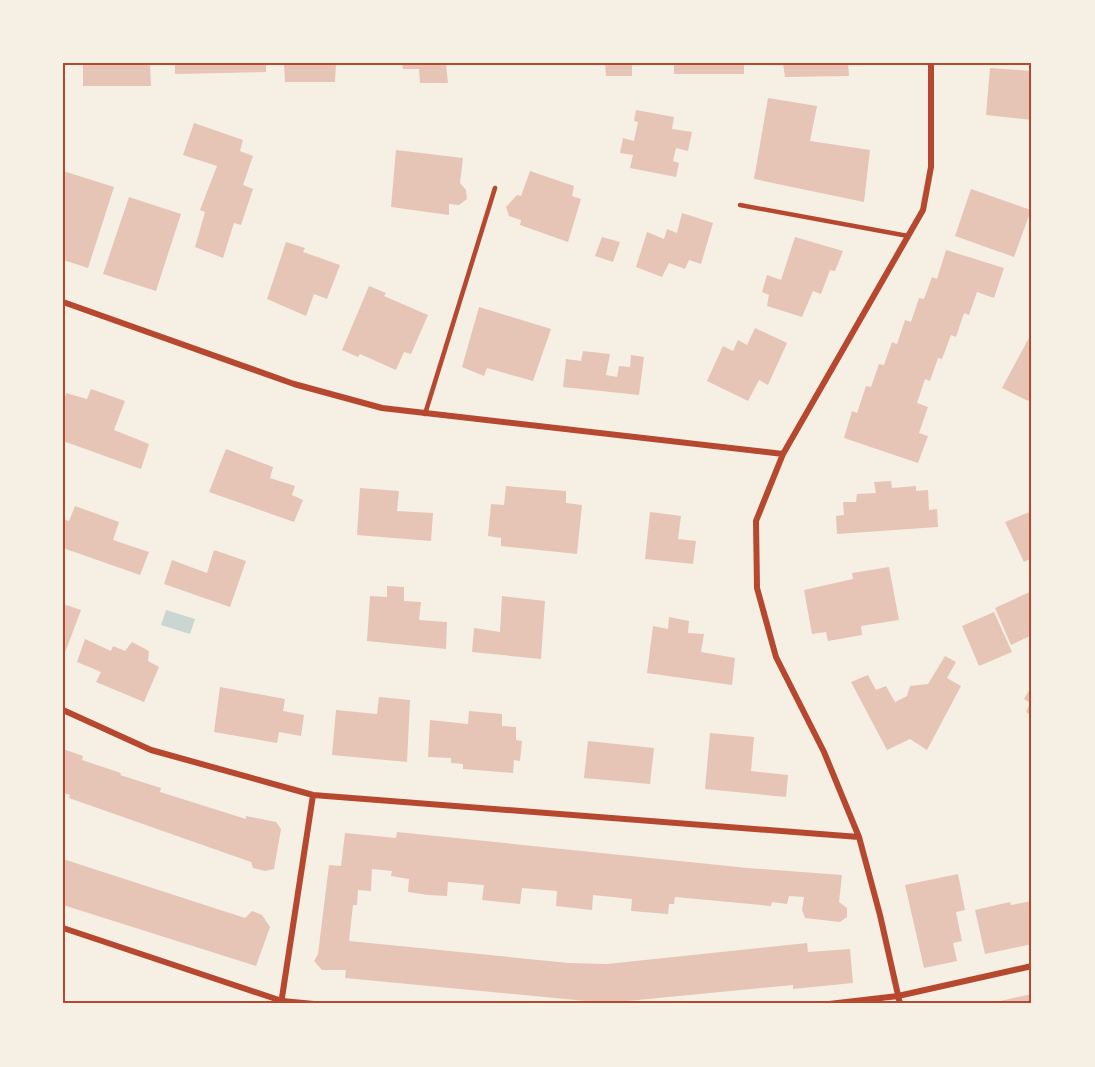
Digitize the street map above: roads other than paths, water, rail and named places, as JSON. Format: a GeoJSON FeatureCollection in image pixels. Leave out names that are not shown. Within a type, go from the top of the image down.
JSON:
{"type":"FeatureCollection","features":[{"type":"Feature","properties":{"kind":"street"},"geometry":{"type":"LineString","coordinates":[[900,1004],[859,837],[824,752],[776,657],[757,588],[756,521],[783,454],[923,210],[931,167],[931,63]]}},
{"type":"Feature","properties":{"kind":"street"},"geometry":{"type":"LineString","coordinates":[[63,302],[294,384],[382,408],[783,454]]}},
{"type":"Feature","properties":{"kind":"street"},"geometry":{"type":"LineString","coordinates":[[63,710],[150,750],[313,795],[859,837]]}},
{"type":"Feature","properties":{"kind":"street"},"geometry":{"type":"LineString","coordinates":[[282,1003],[313,795]]}},
{"type":"Feature","properties":{"kind":"street"},"geometry":{"type":"LineString","coordinates":[[63,928],[282,1003],[314,1004]]}},
{"type":"Feature","properties":{"kind":"street"},"geometry":{"type":"LineString","coordinates":[[829,1004],[898,996],[1032,966]]}},
{"type":"Feature","properties":{"kind":"lane"},"geometry":{"type":"LineString","coordinates":[[425,414],[495,188]]}},
{"type":"Feature","properties":{"kind":"lane"},"geometry":{"type":"LineString","coordinates":[[740,204],[908,237]]}}]}
